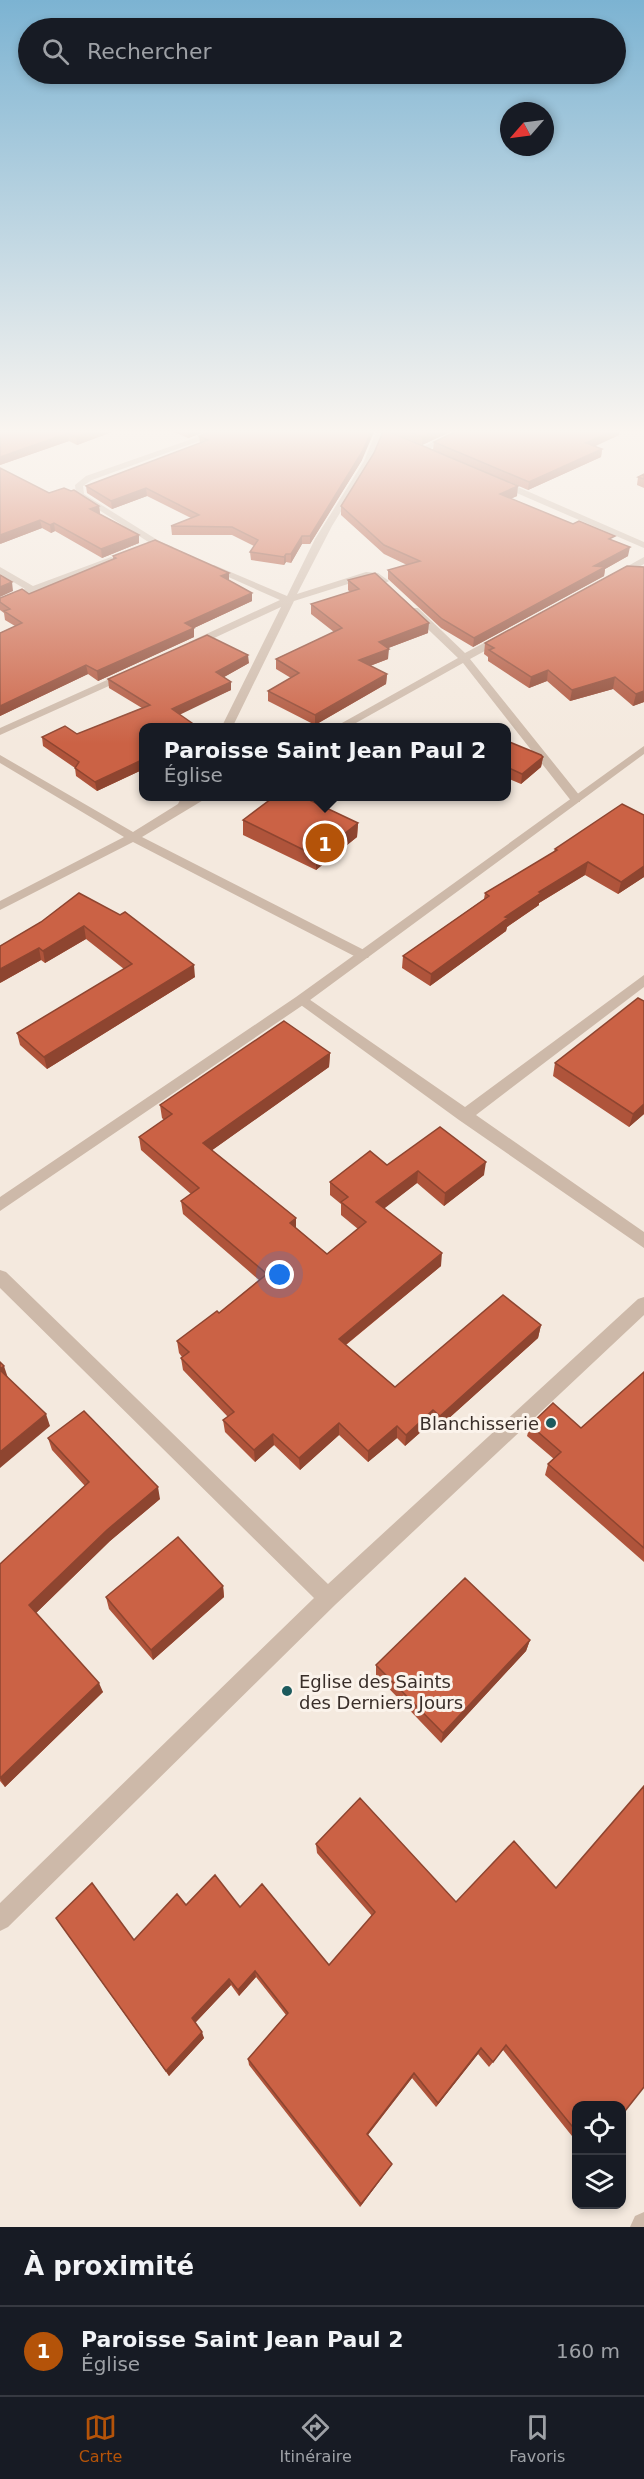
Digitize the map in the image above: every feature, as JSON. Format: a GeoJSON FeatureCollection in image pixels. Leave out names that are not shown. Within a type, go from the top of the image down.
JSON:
{"type":"FeatureCollection","features":[{"type":"Feature","properties":{"kind":"street"},"geometry":{"type":"LineString","coordinates":[[139,536],[151,544],[176,551]]}},
{"type":"Feature","properties":{"kind":"street"},"geometry":{"type":"LineString","coordinates":[[229,723],[249,687],[288,600],[321,536]]}},
{"type":"Feature","properties":{"kind":"street"},"geometry":{"type":"LineString","coordinates":[[623,536],[644,545]]}},
{"type":"Feature","properties":{"kind":"street"},"geometry":{"type":"LineString","coordinates":[[0,602],[117,558]]}},
{"type":"Feature","properties":{"kind":"street"},"geometry":{"type":"LineString","coordinates":[[197,560],[288,600]]}},
{"type":"Feature","properties":{"kind":"street"},"geometry":{"type":"LineString","coordinates":[[604,582],[644,560]]}},
{"type":"Feature","properties":{"kind":"street"},"geometry":{"type":"LineString","coordinates":[[0,570],[33,590]]}},
{"type":"Feature","properties":{"kind":"street"},"geometry":{"type":"LineString","coordinates":[[182,649],[288,600],[366,575],[375,575],[390,587]]}},
{"type":"Feature","properties":{"kind":"street"},"geometry":{"type":"LineString","coordinates":[[406,603],[464,658],[576,799]]}},
{"type":"Feature","properties":{"kind":"street"},"geometry":{"type":"LineString","coordinates":[[347,723],[514,631]]}},
{"type":"Feature","properties":{"kind":"street"},"geometry":{"type":"LineString","coordinates":[[0,732],[139,669]]}},
{"type":"Feature","properties":{"kind":"street"},"geometry":{"type":"LineString","coordinates":[[0,1205],[302,1000],[644,750]]}},
{"type":"Feature","properties":{"kind":"street"},"geometry":{"type":"LineString","coordinates":[[0,758],[133,837],[363,955]]}},
{"type":"Feature","properties":{"kind":"street"},"geometry":{"type":"LineString","coordinates":[[0,906],[133,837],[185,801]]}},
{"type":"Feature","properties":{"kind":"street"},"geometry":{"type":"LineString","coordinates":[[464,1116],[644,980]]}},
{"type":"Feature","properties":{"kind":"street"},"geometry":{"type":"LineString","coordinates":[[302,1000],[644,1241]]}},
{"type":"Feature","properties":{"kind":"street"},"geometry":{"type":"LineString","coordinates":[[0,1276],[328,1598]]}},
{"type":"Feature","properties":{"kind":"street"},"geometry":{"type":"LineString","coordinates":[[0,1919],[328,1598],[644,1304]]}},
{"type":"Feature","properties":{"kind":"building"},"geometry":{"type":"Polygon","coordinates":[[[77,536],[136,536],[101,549],[77,536]]]}},
{"type":"Feature","properties":{"kind":"building"},"geometry":{"type":"Polygon","coordinates":[[[250,536],[310,536],[302,536],[291,554],[286,554],[284,557],[250,552],[258,540],[250,536]]]}},
{"type":"Feature","properties":{"kind":"building"},"geometry":{"type":"Polygon","coordinates":[[[374,536],[615,536],[609,539],[630,547],[594,566],[605,567],[474,638],[442,619],[388,570],[420,561],[384,545],[374,536]]]}},
{"type":"Feature","properties":{"kind":"building"},"geometry":{"type":"Polygon","coordinates":[[[155,540],[229,573],[221,576],[252,593],[185,623],[194,628],[97,671],[86,665],[0,706],[0,633],[22,623],[4,611],[10,609],[0,602],[0,598],[22,589],[29,594],[116,558],[113,556],[155,540]]]}},
{"type":"Feature","properties":{"kind":"building"},"geometry":{"type":"Polygon","coordinates":[[[627,566],[644,567],[644,691],[636,694],[615,677],[572,690],[548,670],[531,677],[489,650],[494,648],[485,643],[627,566]]]}},
{"type":"Feature","properties":{"kind":"building"},"geometry":{"type":"Polygon","coordinates":[[[375,573],[429,623],[379,642],[389,649],[359,660],[387,674],[315,715],[268,691],[299,673],[276,659],[342,628],[311,604],[359,589],[348,580],[375,573]]]}},
{"type":"Feature","properties":{"kind":"building"},"geometry":{"type":"Polygon","coordinates":[[[0,575],[12,582],[0,587],[0,575]]]}},
{"type":"Feature","properties":{"kind":"building"},"geometry":{"type":"Polygon","coordinates":[[[207,635],[248,655],[216,672],[231,682],[172,709],[192,723],[139,723],[139,761],[95,782],[75,768],[79,762],[42,737],[65,726],[77,734],[150,705],[108,679],[207,635]]]}},
{"type":"Feature","properties":{"kind":"building"},"geometry":{"type":"Polygon","coordinates":[[[511,743],[543,757],[522,774],[511,769],[511,743]]]}},
{"type":"Feature","properties":{"kind":"building"},"geometry":{"type":"Polygon","coordinates":[[[268,801],[312,801],[358,823],[316,856],[243,820],[268,801]]]}},
{"type":"Feature","properties":{"kind":"building"},"geometry":{"type":"Polygon","coordinates":[[[622,804],[644,815],[644,866],[621,882],[588,862],[539,892],[541,893],[505,917],[508,918],[431,974],[403,956],[489,896],[485,893],[557,850],[555,849],[622,804]]]}},
{"type":"Feature","properties":{"kind":"building"},"geometry":{"type":"Polygon","coordinates":[[[79,893],[120,915],[125,912],[194,965],[44,1057],[17,1033],[132,964],[84,926],[43,951],[39,948],[0,969],[0,946],[41,922],[79,893]]]}},
{"type":"Feature","properties":{"kind":"building"},"geometry":{"type":"Polygon","coordinates":[[[638,998],[644,1001],[644,1104],[633,1114],[555,1063],[638,998]]]}},
{"type":"Feature","properties":{"kind":"building"},"geometry":{"type":"Polygon","coordinates":[[[284,1021],[330,1053],[203,1143],[296,1218],[290,1223],[327,1254],[366,1222],[341,1202],[348,1197],[330,1182],[370,1151],[387,1165],[440,1127],[486,1162],[445,1193],[418,1171],[376,1202],[442,1253],[339,1339],[395,1387],[503,1295],[541,1325],[440,1416],[433,1410],[406,1435],[397,1426],[368,1451],[339,1423],[299,1458],[273,1434],[254,1450],[223,1420],[234,1412],[181,1358],[189,1352],[177,1341],[217,1311],[219,1313],[267,1274],[181,1201],[199,1188],[139,1137],[172,1114],[160,1105],[284,1021]]]}},
{"type":"Feature","properties":{"kind":"building"},"geometry":{"type":"Polygon","coordinates":[[[0,1370],[46,1414],[0,1452],[0,1370]]]}},
{"type":"Feature","properties":{"kind":"building"},"geometry":{"type":"Polygon","coordinates":[[[644,1372],[644,1548],[548,1464],[561,1452],[530,1425],[553,1403],[581,1428],[644,1372]]]}},
{"type":"Feature","properties":{"kind":"building"},"geometry":{"type":"Polygon","coordinates":[[[84,1411],[158,1487],[107,1530],[29,1605],[99,1683],[0,1778],[0,1564],[89,1482],[48,1438],[84,1411]]]}},
{"type":"Feature","properties":{"kind":"building"},"geometry":{"type":"Polygon","coordinates":[[[178,1537],[223,1586],[151,1650],[106,1597],[178,1537]]]}},
{"type":"Feature","properties":{"kind":"building"},"geometry":{"type":"Polygon","coordinates":[[[465,1578],[530,1640],[443,1733],[376,1665],[465,1578]]]}},
{"type":"Feature","properties":{"kind":"building"},"geometry":{"type":"Polygon","coordinates":[[[644,1786],[644,2087],[626,2110],[626,2101],[572,2101],[572,2126],[506,2045],[493,2062],[481,2048],[438,2103],[414,2073],[367,2134],[392,2164],[361,2204],[248,2059],[288,2013],[255,1971],[238,1990],[229,1979],[192,2018],[202,2032],[166,2071],[56,1918],[92,1883],[134,1940],[177,1894],[186,1905],[215,1875],[240,1907],[262,1884],[329,1965],[375,1912],[316,1844],[360,1798],[456,1902],[514,1841],[556,1888],[644,1786]]]}},
{"type":"Feature","properties":{"kind":"place","name":"Paroisse Saint Jean Paul 2"},"geometry":{"type":"Point","coordinates":[325,843]}},
{"type":"Feature","properties":{"kind":"place","name":"Blanchisserie"},"geometry":{"type":"Point","coordinates":[551,1423]}},
{"type":"Feature","properties":{"kind":"place","name":"Eglise des Saints des Derniers Jours"},"geometry":{"type":"Point","coordinates":[287,1691]}}]}
